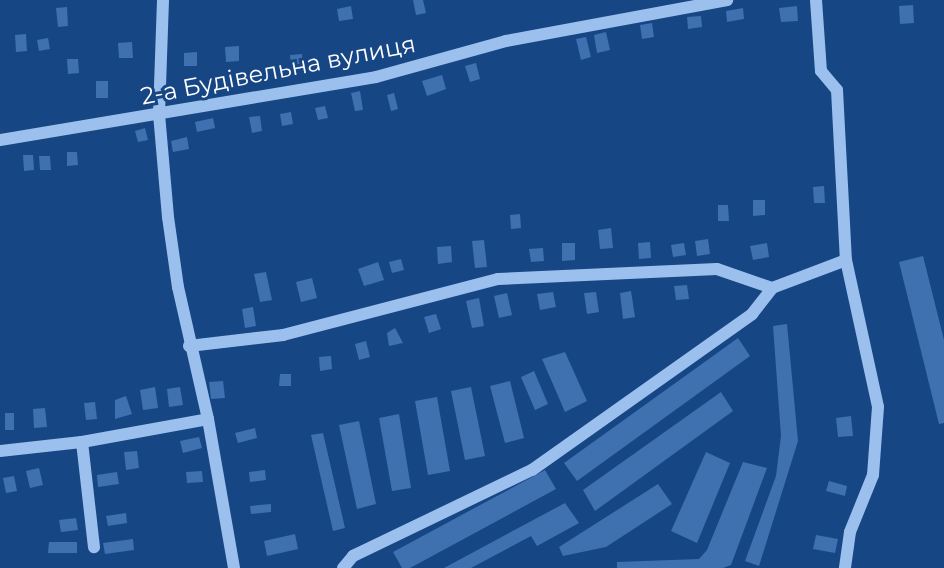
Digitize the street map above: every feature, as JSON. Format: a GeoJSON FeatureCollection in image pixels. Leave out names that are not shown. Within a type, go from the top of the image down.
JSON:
{"type":"FeatureCollection","features":[{"type":"Feature","properties":{"kind":"street"},"geometry":{"type":"LineString","coordinates":[[163,0],[159,114],[168,217],[189,345],[208,419],[234,568]]}},
{"type":"Feature","properties":{"kind":"street","name":"2-а Будівельна вулиця"},"geometry":{"type":"LineString","coordinates":[[0,140],[376,77],[506,41],[727,0]]}},
{"type":"Feature","properties":{"kind":"street"},"geometry":{"type":"LineString","coordinates":[[816,0],[821,71],[837,90],[846,260],[878,408],[873,475],[850,532],[845,568]]}},
{"type":"Feature","properties":{"kind":"street"},"geometry":{"type":"LineString","coordinates":[[0,130],[22,138]]}},
{"type":"Feature","properties":{"kind":"street"},"geometry":{"type":"LineString","coordinates":[[343,568],[354,556],[532,470],[752,314],[772,288],[846,260]]}},
{"type":"Feature","properties":{"kind":"street"},"geometry":{"type":"LineString","coordinates":[[189,345],[283,335],[498,279],[718,269],[772,288]]}},
{"type":"Feature","properties":{"kind":"street"},"geometry":{"type":"LineString","coordinates":[[0,451],[82,442],[208,419]]}},
{"type":"Feature","properties":{"kind":"street"},"geometry":{"type":"LineString","coordinates":[[82,442],[94,547]]}},
{"type":"Feature","properties":{"kind":"building"},"geometry":{"type":"Polygon","coordinates":[[[413,0],[423,0],[426,13],[416,15],[413,0]]]}},
{"type":"Feature","properties":{"kind":"building"},"geometry":{"type":"Polygon","coordinates":[[[913,5],[914,23],[900,24],[899,6],[913,5]]]}},
{"type":"Feature","properties":{"kind":"building"},"geometry":{"type":"Polygon","coordinates":[[[351,6],[353,19],[339,21],[337,9],[351,6]]]}},
{"type":"Feature","properties":{"kind":"building"},"geometry":{"type":"Polygon","coordinates":[[[797,6],[798,21],[781,22],[779,8],[797,6]]]}},
{"type":"Feature","properties":{"kind":"building"},"geometry":{"type":"Polygon","coordinates":[[[67,7],[68,26],[58,27],[56,8],[67,7]]]}},
{"type":"Feature","properties":{"kind":"building"},"geometry":{"type":"Polygon","coordinates":[[[743,8],[744,19],[727,22],[726,11],[743,8]]]}},
{"type":"Feature","properties":{"kind":"building"},"geometry":{"type":"Polygon","coordinates":[[[701,16],[702,27],[688,29],[687,17],[701,16]]]}},
{"type":"Feature","properties":{"kind":"building"},"geometry":{"type":"Polygon","coordinates":[[[652,23],[654,37],[642,39],[640,25],[652,23]]]}},
{"type":"Feature","properties":{"kind":"building"},"geometry":{"type":"Polygon","coordinates":[[[606,32],[610,50],[597,53],[594,35],[606,32]]]}},
{"type":"Feature","properties":{"kind":"building"},"geometry":{"type":"Polygon","coordinates":[[[26,34],[27,51],[16,52],[15,35],[26,34]]]}},
{"type":"Feature","properties":{"kind":"building"},"geometry":{"type":"Polygon","coordinates":[[[586,37],[591,57],[581,60],[576,39],[586,37]]]}},
{"type":"Feature","properties":{"kind":"building"},"geometry":{"type":"Polygon","coordinates":[[[48,38],[50,49],[39,51],[37,40],[48,38]]]}},
{"type":"Feature","properties":{"kind":"building"},"geometry":{"type":"Polygon","coordinates":[[[132,42],[133,58],[119,58],[118,43],[132,42]]]}},
{"type":"Feature","properties":{"kind":"building"},"geometry":{"type":"Polygon","coordinates":[[[239,46],[239,61],[226,62],[225,47],[239,46]]]}},
{"type":"Feature","properties":{"kind":"building"},"geometry":{"type":"Polygon","coordinates":[[[197,52],[197,66],[184,66],[184,53],[197,52]]]}},
{"type":"Feature","properties":{"kind":"building"},"geometry":{"type":"Polygon","coordinates":[[[302,54],[303,66],[291,67],[290,55],[302,54]]]}},
{"type":"Feature","properties":{"kind":"building"},"geometry":{"type":"Polygon","coordinates":[[[67,59],[78,59],[79,73],[68,74],[67,59]]]}},
{"type":"Feature","properties":{"kind":"building"},"geometry":{"type":"Polygon","coordinates":[[[476,63],[480,79],[470,82],[465,66],[476,63]]]}},
{"type":"Feature","properties":{"kind":"building"},"geometry":{"type":"Polygon","coordinates":[[[442,75],[446,89],[427,96],[422,81],[442,75]]]}},
{"type":"Feature","properties":{"kind":"building"},"geometry":{"type":"Polygon","coordinates":[[[96,81],[108,81],[108,98],[96,98],[96,81]]]}},
{"type":"Feature","properties":{"kind":"building"},"geometry":{"type":"Polygon","coordinates":[[[360,91],[363,110],[355,111],[351,93],[360,91]]]}},
{"type":"Feature","properties":{"kind":"building"},"geometry":{"type":"Polygon","coordinates":[[[394,93],[398,109],[391,111],[387,95],[394,93]]]}},
{"type":"Feature","properties":{"kind":"building"},"geometry":{"type":"Polygon","coordinates":[[[325,106],[328,118],[318,120],[315,108],[325,106]]]}},
{"type":"Feature","properties":{"kind":"building"},"geometry":{"type":"Polygon","coordinates":[[[291,112],[293,124],[282,126],[280,114],[291,112]]]}},
{"type":"Feature","properties":{"kind":"building"},"geometry":{"type":"Polygon","coordinates":[[[260,116],[262,131],[252,133],[249,117],[260,116]]]}},
{"type":"Feature","properties":{"kind":"building"},"geometry":{"type":"Polygon","coordinates":[[[213,118],[215,128],[197,132],[195,122],[213,118]]]}},
{"type":"Feature","properties":{"kind":"building"},"geometry":{"type":"Polygon","coordinates":[[[145,128],[148,140],[138,142],[135,131],[145,128]]]}},
{"type":"Feature","properties":{"kind":"building"},"geometry":{"type":"Polygon","coordinates":[[[187,137],[189,149],[173,152],[171,141],[187,137]]]}},
{"type":"Feature","properties":{"kind":"building"},"geometry":{"type":"Polygon","coordinates":[[[67,152],[77,152],[78,165],[67,166],[67,152]]]}},
{"type":"Feature","properties":{"kind":"building"},"geometry":{"type":"Polygon","coordinates":[[[23,155],[33,155],[34,170],[24,171],[23,155]]]}},
{"type":"Feature","properties":{"kind":"building"},"geometry":{"type":"Polygon","coordinates":[[[39,156],[50,156],[51,170],[40,170],[39,156]]]}},
{"type":"Feature","properties":{"kind":"building"},"geometry":{"type":"Polygon","coordinates":[[[824,186],[825,203],[814,203],[813,187],[824,186]]]}},
{"type":"Feature","properties":{"kind":"building"},"geometry":{"type":"Polygon","coordinates":[[[753,200],[765,200],[765,215],[753,216],[753,200]]]}},
{"type":"Feature","properties":{"kind":"building"},"geometry":{"type":"Polygon","coordinates":[[[718,205],[728,205],[729,221],[718,221],[718,205]]]}},
{"type":"Feature","properties":{"kind":"building"},"geometry":{"type":"Polygon","coordinates":[[[520,214],[521,228],[511,229],[510,215],[520,214]]]}},
{"type":"Feature","properties":{"kind":"building"},"geometry":{"type":"Polygon","coordinates":[[[611,228],[613,248],[600,249],[598,230],[611,228]]]}},
{"type":"Feature","properties":{"kind":"building"},"geometry":{"type":"Polygon","coordinates":[[[708,239],[710,254],[697,256],[695,241],[708,239]]]}},
{"type":"Feature","properties":{"kind":"building"},"geometry":{"type":"Polygon","coordinates":[[[484,240],[487,267],[475,268],[472,241],[484,240]]]}},
{"type":"Feature","properties":{"kind":"building"},"geometry":{"type":"Polygon","coordinates":[[[650,242],[651,258],[639,259],[638,243],[650,242]]]}},
{"type":"Feature","properties":{"kind":"building"},"geometry":{"type":"Polygon","coordinates":[[[562,243],[575,243],[575,260],[562,261],[562,243]]]}},
{"type":"Feature","properties":{"kind":"building"},"geometry":{"type":"Polygon","coordinates":[[[684,243],[686,255],[673,257],[671,245],[684,243]]]}},
{"type":"Feature","properties":{"kind":"building"},"geometry":{"type":"Polygon","coordinates":[[[767,243],[769,257],[753,260],[750,246],[767,243]]]}},
{"type":"Feature","properties":{"kind":"building"},"geometry":{"type":"Polygon","coordinates":[[[451,246],[452,262],[438,264],[437,247],[451,246]]]}},
{"type":"Feature","properties":{"kind":"building"},"geometry":{"type":"Polygon","coordinates":[[[543,248],[544,261],[531,262],[529,249],[543,248]]]}},
{"type":"Feature","properties":{"kind":"building"},"geometry":{"type":"Polygon","coordinates":[[[923,256],[944,340],[944,423],[939,424],[899,262],[923,256]]]}},
{"type":"Feature","properties":{"kind":"building"},"geometry":{"type":"Polygon","coordinates":[[[401,259],[404,270],[392,273],[389,262],[401,259]]]}},
{"type":"Feature","properties":{"kind":"building"},"geometry":{"type":"Polygon","coordinates":[[[378,262],[384,280],[364,286],[358,269],[378,262]]]}},
{"type":"Feature","properties":{"kind":"building"},"geometry":{"type":"Polygon","coordinates":[[[266,272],[272,300],[260,302],[254,274],[266,272]]]}},
{"type":"Feature","properties":{"kind":"building"},"geometry":{"type":"Polygon","coordinates":[[[312,278],[317,298],[301,302],[296,282],[312,278]]]}},
{"type":"Feature","properties":{"kind":"building"},"geometry":{"type":"Polygon","coordinates":[[[687,285],[689,299],[676,300],[674,286],[687,285]]]}},
{"type":"Feature","properties":{"kind":"building"},"geometry":{"type":"Polygon","coordinates":[[[631,291],[635,317],[623,319],[620,293],[631,291]]]}},
{"type":"Feature","properties":{"kind":"building"},"geometry":{"type":"Polygon","coordinates":[[[553,292],[556,307],[540,310],[537,294],[553,292]]]}},
{"type":"Feature","properties":{"kind":"building"},"geometry":{"type":"Polygon","coordinates":[[[596,292],[599,312],[587,314],[584,293],[596,292]]]}},
{"type":"Feature","properties":{"kind":"building"},"geometry":{"type":"Polygon","coordinates":[[[507,293],[512,315],[499,318],[494,296],[507,293]]]}},
{"type":"Feature","properties":{"kind":"building"},"geometry":{"type":"Polygon","coordinates":[[[479,298],[484,326],[472,328],[466,301],[479,298]]]}},
{"type":"Feature","properties":{"kind":"building"},"geometry":{"type":"Polygon","coordinates":[[[253,307],[256,326],[245,328],[242,309],[253,307]]]}},
{"type":"Feature","properties":{"kind":"building"},"geometry":{"type":"Polygon","coordinates":[[[436,314],[441,329],[429,333],[424,317],[436,314]]]}},
{"type":"Feature","properties":{"kind":"building"},"geometry":{"type":"Polygon","coordinates":[[[787,324],[798,441],[759,566],[745,561],[776,476],[781,436],[773,326],[787,324]]]}},
{"type":"Feature","properties":{"kind":"building"},"geometry":{"type":"Polygon","coordinates":[[[395,328],[403,343],[389,346],[387,333],[395,328]]]}},
{"type":"Feature","properties":{"kind":"building"},"geometry":{"type":"Polygon","coordinates":[[[738,338],[750,356],[577,481],[564,463],[738,338]]]}},
{"type":"Feature","properties":{"kind":"building"},"geometry":{"type":"Polygon","coordinates":[[[366,341],[370,357],[359,360],[355,344],[366,341]]]}},
{"type":"Feature","properties":{"kind":"building"},"geometry":{"type":"Polygon","coordinates":[[[565,352],[587,401],[565,412],[542,359],[565,352]]]}},
{"type":"Feature","properties":{"kind":"building"},"geometry":{"type":"Polygon","coordinates":[[[331,356],[332,369],[320,371],[319,357],[331,356]]]}},
{"type":"Feature","properties":{"kind":"building"},"geometry":{"type":"Polygon","coordinates":[[[534,371],[548,404],[535,410],[521,377],[534,371]]]}},
{"type":"Feature","properties":{"kind":"building"},"geometry":{"type":"Polygon","coordinates":[[[280,374],[291,374],[291,386],[279,386],[280,374]]]}},
{"type":"Feature","properties":{"kind":"building"},"geometry":{"type":"Polygon","coordinates":[[[223,381],[225,398],[211,399],[209,382],[223,381]]]}},
{"type":"Feature","properties":{"kind":"building"},"geometry":{"type":"Polygon","coordinates":[[[510,381],[524,438],[505,443],[490,386],[510,381]]]}},
{"type":"Feature","properties":{"kind":"building"},"geometry":{"type":"Polygon","coordinates":[[[155,387],[158,408],[143,410],[140,390],[155,387]]]}},
{"type":"Feature","properties":{"kind":"building"},"geometry":{"type":"Polygon","coordinates":[[[180,387],[183,405],[169,407],[167,389],[180,387]]]}},
{"type":"Feature","properties":{"kind":"building"},"geometry":{"type":"Polygon","coordinates":[[[471,387],[485,456],[465,460],[451,391],[471,387]]]}},
{"type":"Feature","properties":{"kind":"building"},"geometry":{"type":"Polygon","coordinates":[[[721,392],[733,411],[595,511],[583,490],[721,392]]]}},
{"type":"Feature","properties":{"kind":"building"},"geometry":{"type":"Polygon","coordinates":[[[126,396],[132,414],[115,419],[115,400],[126,396]]]}},
{"type":"Feature","properties":{"kind":"building"},"geometry":{"type":"Polygon","coordinates":[[[437,397],[450,471],[428,475],[415,401],[437,397]]]}},
{"type":"Feature","properties":{"kind":"building"},"geometry":{"type":"Polygon","coordinates":[[[95,402],[97,419],[86,420],[84,403],[95,402]]]}},
{"type":"Feature","properties":{"kind":"building"},"geometry":{"type":"Polygon","coordinates":[[[45,408],[47,427],[34,428],[33,409],[45,408]]]}},
{"type":"Feature","properties":{"kind":"building"},"geometry":{"type":"Polygon","coordinates":[[[5,413],[14,413],[14,430],[5,430],[5,413]]]}},
{"type":"Feature","properties":{"kind":"building"},"geometry":{"type":"Polygon","coordinates":[[[399,414],[411,488],[392,491],[379,418],[399,414]]]}},
{"type":"Feature","properties":{"kind":"building"},"geometry":{"type":"Polygon","coordinates":[[[851,416],[853,436],[838,437],[836,418],[851,416]]]}},
{"type":"Feature","properties":{"kind":"building"},"geometry":{"type":"Polygon","coordinates":[[[359,421],[376,504],[357,509],[339,425],[359,421]]]}},
{"type":"Feature","properties":{"kind":"building"},"geometry":{"type":"Polygon","coordinates":[[[255,428],[257,438],[238,443],[235,433],[255,428]]]}},
{"type":"Feature","properties":{"kind":"building"},"geometry":{"type":"Polygon","coordinates":[[[323,433],[345,528],[333,531],[311,435],[323,433]]]}},
{"type":"Feature","properties":{"kind":"building"},"geometry":{"type":"Polygon","coordinates":[[[199,437],[202,448],[183,453],[180,441],[199,437]]]}},
{"type":"Feature","properties":{"kind":"building"},"geometry":{"type":"Polygon","coordinates":[[[137,451],[139,468],[126,470],[124,452],[137,451]]]}},
{"type":"Feature","properties":{"kind":"building"},"geometry":{"type":"Polygon","coordinates":[[[706,452],[730,463],[697,543],[671,531],[706,452]]]}},
{"type":"Feature","properties":{"kind":"building"},"geometry":{"type":"Polygon","coordinates":[[[743,462],[767,468],[731,565],[723,568],[617,568],[617,562],[699,559],[707,550],[743,462]]]}},
{"type":"Feature","properties":{"kind":"building"},"geometry":{"type":"Polygon","coordinates":[[[39,468],[43,485],[30,488],[26,471],[39,468]]]}},
{"type":"Feature","properties":{"kind":"building"},"geometry":{"type":"Polygon","coordinates":[[[265,470],[266,480],[250,482],[249,472],[265,470]]]}},
{"type":"Feature","properties":{"kind":"building"},"geometry":{"type":"Polygon","coordinates":[[[545,470],[556,489],[410,568],[402,568],[393,552],[545,470]]]}},
{"type":"Feature","properties":{"kind":"building"},"geometry":{"type":"Polygon","coordinates":[[[202,471],[203,482],[187,483],[186,472],[202,471]]]}},
{"type":"Feature","properties":{"kind":"building"},"geometry":{"type":"Polygon","coordinates":[[[117,472],[119,484],[98,487],[97,475],[117,472]]]}},
{"type":"Feature","properties":{"kind":"building"},"geometry":{"type":"Polygon","coordinates":[[[14,476],[17,491],[6,493],[3,478],[14,476]]]}},
{"type":"Feature","properties":{"kind":"building"},"geometry":{"type":"Polygon","coordinates":[[[829,481],[847,486],[845,496],[826,491],[829,481]]]}},
{"type":"Feature","properties":{"kind":"building"},"geometry":{"type":"Polygon","coordinates":[[[658,484],[672,504],[606,547],[563,556],[559,547],[658,484]]]}},
{"type":"Feature","properties":{"kind":"building"},"geometry":{"type":"Polygon","coordinates":[[[565,503],[579,523],[537,546],[531,536],[471,568],[444,568],[565,503]]]}},
{"type":"Feature","properties":{"kind":"building"},"geometry":{"type":"Polygon","coordinates":[[[271,504],[271,512],[251,514],[250,506],[271,504]]]}},
{"type":"Feature","properties":{"kind":"building"},"geometry":{"type":"Polygon","coordinates":[[[126,513],[127,523],[108,526],[106,516],[126,513]]]}},
{"type":"Feature","properties":{"kind":"building"},"geometry":{"type":"Polygon","coordinates":[[[76,518],[78,530],[61,532],[59,520],[76,518]]]}},
{"type":"Feature","properties":{"kind":"building"},"geometry":{"type":"Polygon","coordinates":[[[295,534],[298,549],[267,556],[264,541],[295,534]]]}},
{"type":"Feature","properties":{"kind":"building"},"geometry":{"type":"Polygon","coordinates":[[[816,535],[838,539],[835,553],[813,549],[816,535]]]}},
{"type":"Feature","properties":{"kind":"building"},"geometry":{"type":"Polygon","coordinates":[[[133,539],[134,550],[105,554],[103,543],[133,539]]]}},
{"type":"Feature","properties":{"kind":"building"},"geometry":{"type":"Polygon","coordinates":[[[49,542],[77,542],[77,553],[48,553],[49,542]]]}}]}
